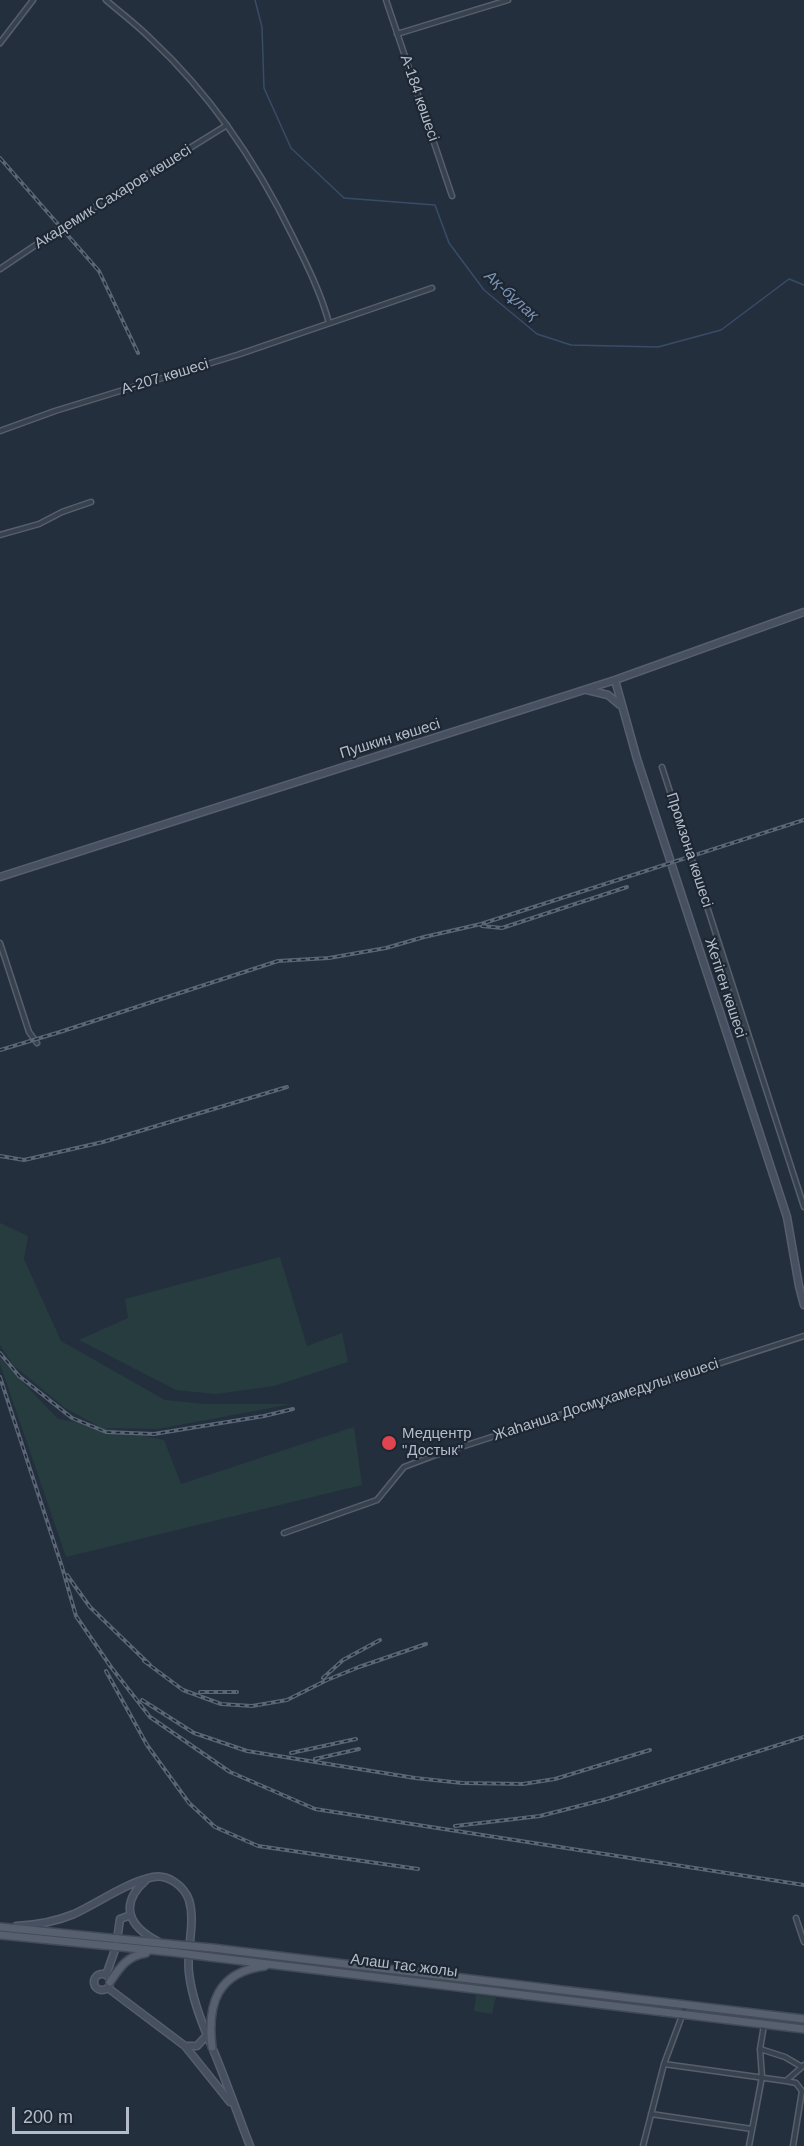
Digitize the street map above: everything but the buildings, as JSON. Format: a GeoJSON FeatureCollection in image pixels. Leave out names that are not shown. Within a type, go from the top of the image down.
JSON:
{"type":"FeatureCollection","features":[{"type":"Feature","properties":{"kind":"main road","name":"Пушкин көшесі"},"geometry":{"type":"LineString","coordinates":[[0,877],[615,680],[804,614]]}},
{"type":"Feature","properties":{"kind":"main road","name":"Жетіген көшесі"},"geometry":{"type":"LineString","coordinates":[[615,680],[670,863],[787,1217],[803,1300]]}},
{"type":"Feature","properties":{"kind":"main road"},"geometry":{"type":"LineString","coordinates":[[583,690],[604,693],[621,706]]}},
{"type":"Feature","properties":{"kind":"main road"},"geometry":{"type":"LineString","coordinates":[[2,1927],[40,1925],[56,1921],[136,1882],[154,1877],[167,1878],[183,1890],[188,1899],[191,1916],[189,1973],[194,1998],[250,2146]]}},
{"type":"Feature","properties":{"kind":"main road"},"geometry":{"type":"LineString","coordinates":[[146,1880],[131,1897],[129,1905],[131,1915],[141,1931],[159,1942]]}},
{"type":"Feature","properties":{"kind":"main road"},"geometry":{"type":"LineString","coordinates":[[108,1982],[120,1919],[131,1915]]}},
{"type":"Feature","properties":{"kind":"main road","name":"Алаш тас жолы"},"geometry":{"type":"LineString","coordinates":[[2,1927],[118,1937],[804,2019]]}},
{"type":"Feature","properties":{"kind":"main road","name":"Алаш тас жолы"},"geometry":{"type":"LineString","coordinates":[[0,1935],[171,1952],[804,2029]]}},
{"type":"Feature","properties":{"kind":"main road"},"geometry":{"type":"LineString","coordinates":[[108,1982],[121,1965],[129,1959],[156,1951]]}},
{"type":"Feature","properties":{"kind":"main road"},"geometry":{"type":"LineString","coordinates":[[212,2047],[210,2019],[215,1999],[221,1989],[241,1973],[255,1968],[277,1965]]}},
{"type":"Feature","properties":{"kind":"main road"},"geometry":{"type":"LineString","coordinates":[[465,1987],[466,1978]]}},
{"type":"Feature","properties":{"kind":"main road"},"geometry":{"type":"LineString","coordinates":[[108,1982],[185,2046],[236,2110]]}},
{"type":"Feature","properties":{"kind":"main road"},"geometry":{"type":"LineString","coordinates":[[185,2046],[197,2046],[207,2035]]}},
{"type":"Feature","properties":{"kind":"street"},"geometry":{"type":"LineString","coordinates":[[0,43],[33,0]]}},
{"type":"Feature","properties":{"kind":"street"},"geometry":{"type":"LineString","coordinates":[[106,0],[151,38],[181,69],[227,125],[266,184],[280,210],[329,323]]}},
{"type":"Feature","properties":{"kind":"street","name":"А-184 көшесі"},"geometry":{"type":"LineString","coordinates":[[386,0],[452,196]]}},
{"type":"Feature","properties":{"kind":"street"},"geometry":{"type":"LineString","coordinates":[[397,34],[508,0]]}},
{"type":"Feature","properties":{"kind":"street","name":"Академик Сахаров көшесі"},"geometry":{"type":"LineString","coordinates":[[0,269],[61,228],[227,125]]}},
{"type":"Feature","properties":{"kind":"street","name":"А-207 көшесі"},"geometry":{"type":"LineString","coordinates":[[0,431],[55,411],[237,355],[432,288]]}},
{"type":"Feature","properties":{"kind":"street"},"geometry":{"type":"LineString","coordinates":[[0,535],[39,524],[62,512],[90,502]]}},
{"type":"Feature","properties":{"kind":"street","name":"Промзона көшесі"},"geometry":{"type":"LineString","coordinates":[[662,767],[804,1207]]}},
{"type":"Feature","properties":{"kind":"street"},"geometry":{"type":"LineString","coordinates":[[0,943],[29,1032],[37,1043]]}},
{"type":"Feature","properties":{"kind":"street","name":"Жаһанша Досмұхамедұлы көшесі"},"geometry":{"type":"LineString","coordinates":[[284,1533],[377,1500],[404,1467],[433,1456],[804,1336]]}},
{"type":"Feature","properties":{"kind":"street"},"geometry":{"type":"LineString","coordinates":[[796,1917],[804,1942]]}},
{"type":"Feature","properties":{"kind":"street"},"geometry":{"type":"LineString","coordinates":[[643,2146],[664,2064],[686,2005]]}},
{"type":"Feature","properties":{"kind":"street"},"geometry":{"type":"LineString","coordinates":[[749,2146],[762,2077],[760,2049],[764,2024]]}},
{"type":"Feature","properties":{"kind":"street"},"geometry":{"type":"LineString","coordinates":[[760,2049],[803,2066],[786,2081]]}},
{"type":"Feature","properties":{"kind":"street"},"geometry":{"type":"LineString","coordinates":[[664,2064],[794,2082],[803,2091],[793,2146]]}},
{"type":"Feature","properties":{"kind":"street"},"geometry":{"type":"LineString","coordinates":[[651,2114],[752,2129]]}},
{"type":"Feature","properties":{"kind":"green space"},"geometry":{"type":"Polygon","coordinates":[[[0,1223],[28,1236],[24,1259],[61,1341],[165,1400],[205,1404],[292,1404],[158,1429],[105,1428],[164,1440],[181,1484],[354,1427],[362,1485],[66,1557],[0,1364],[0,1358],[58,1419],[98,1426],[65,1408],[13,1365],[0,1345],[0,1223]]]}},
{"type":"Feature","properties":{"kind":"green space"},"geometry":{"type":"Polygon","coordinates":[[[280,1257],[307,1346],[342,1333],[348,1362],[274,1386],[216,1394],[176,1390],[79,1340],[128,1318],[125,1299],[280,1257]]]}},
{"type":"Feature","properties":{"kind":"green space"},"geometry":{"type":"Polygon","coordinates":[[[476,1982],[671,2006],[671,2010],[476,1986],[476,1982]]]}},
{"type":"Feature","properties":{"kind":"green space"},"geometry":{"type":"Polygon","coordinates":[[[476,1995],[496,1997],[492,2014],[474,2011],[476,1995]]]}},
{"type":"Feature","properties":{"kind":"waterway","name":"Ақ-бұлақ"},"geometry":{"type":"LineString","coordinates":[[255,0],[262,27],[264,88],[291,148],[344,198],[435,205],[449,243],[484,290],[537,334],[571,345],[658,347],[721,330],[789,279],[804,285]]}},
{"type":"Feature","properties":{"kind":"railway"},"geometry":{"type":"LineString","coordinates":[[0,158],[99,271],[138,353]]}},
{"type":"Feature","properties":{"kind":"railway"},"geometry":{"type":"LineString","coordinates":[[0,1050],[278,961],[329,958],[386,948],[481,924],[804,820]]}},
{"type":"Feature","properties":{"kind":"railway"},"geometry":{"type":"LineString","coordinates":[[482,926],[502,928],[627,887]]}},
{"type":"Feature","properties":{"kind":"railway"},"geometry":{"type":"LineString","coordinates":[[0,1156],[24,1160],[103,1142],[287,1087]]}},
{"type":"Feature","properties":{"kind":"railway"},"geometry":{"type":"LineString","coordinates":[[0,1353],[19,1376],[72,1418],[106,1432],[154,1434],[293,1409]]}},
{"type":"Feature","properties":{"kind":"railway"},"geometry":{"type":"LineString","coordinates":[[0,1377],[76,1616],[111,1667],[150,1717],[230,1772],[315,1809],[804,1885]]}},
{"type":"Feature","properties":{"kind":"railway"},"geometry":{"type":"LineString","coordinates":[[67,1575],[90,1607],[150,1665]]}},
{"type":"Feature","properties":{"kind":"railway"},"geometry":{"type":"LineString","coordinates":[[323,1678],[343,1660],[380,1640]]}},
{"type":"Feature","properties":{"kind":"railway"},"geometry":{"type":"LineString","coordinates":[[144,1661],[183,1690],[221,1704],[252,1706],[287,1700],[359,1667],[426,1644]]}},
{"type":"Feature","properties":{"kind":"railway"},"geometry":{"type":"LineString","coordinates":[[106,1671],[147,1745],[189,1803],[215,1827],[258,1846],[418,1869]]}},
{"type":"Feature","properties":{"kind":"railway"},"geometry":{"type":"LineString","coordinates":[[200,1692],[237,1692]]}},
{"type":"Feature","properties":{"kind":"railway"},"geometry":{"type":"LineString","coordinates":[[142,1700],[194,1733],[247,1751],[415,1778],[462,1783],[523,1784],[555,1779],[650,1750]]}},
{"type":"Feature","properties":{"kind":"railway"},"geometry":{"type":"LineString","coordinates":[[455,1826],[540,1816],[607,1799],[804,1737]]}},
{"type":"Feature","properties":{"kind":"railway"},"geometry":{"type":"LineString","coordinates":[[291,1753],[356,1739]]}},
{"type":"Feature","properties":{"kind":"railway"},"geometry":{"type":"LineString","coordinates":[[315,1759],[359,1749]]}},
{"type":"Feature","properties":{"kind":"place","name":"Медцентр \"Достык\""},"geometry":{"type":"Point","coordinates":[389,1443]}}]}
